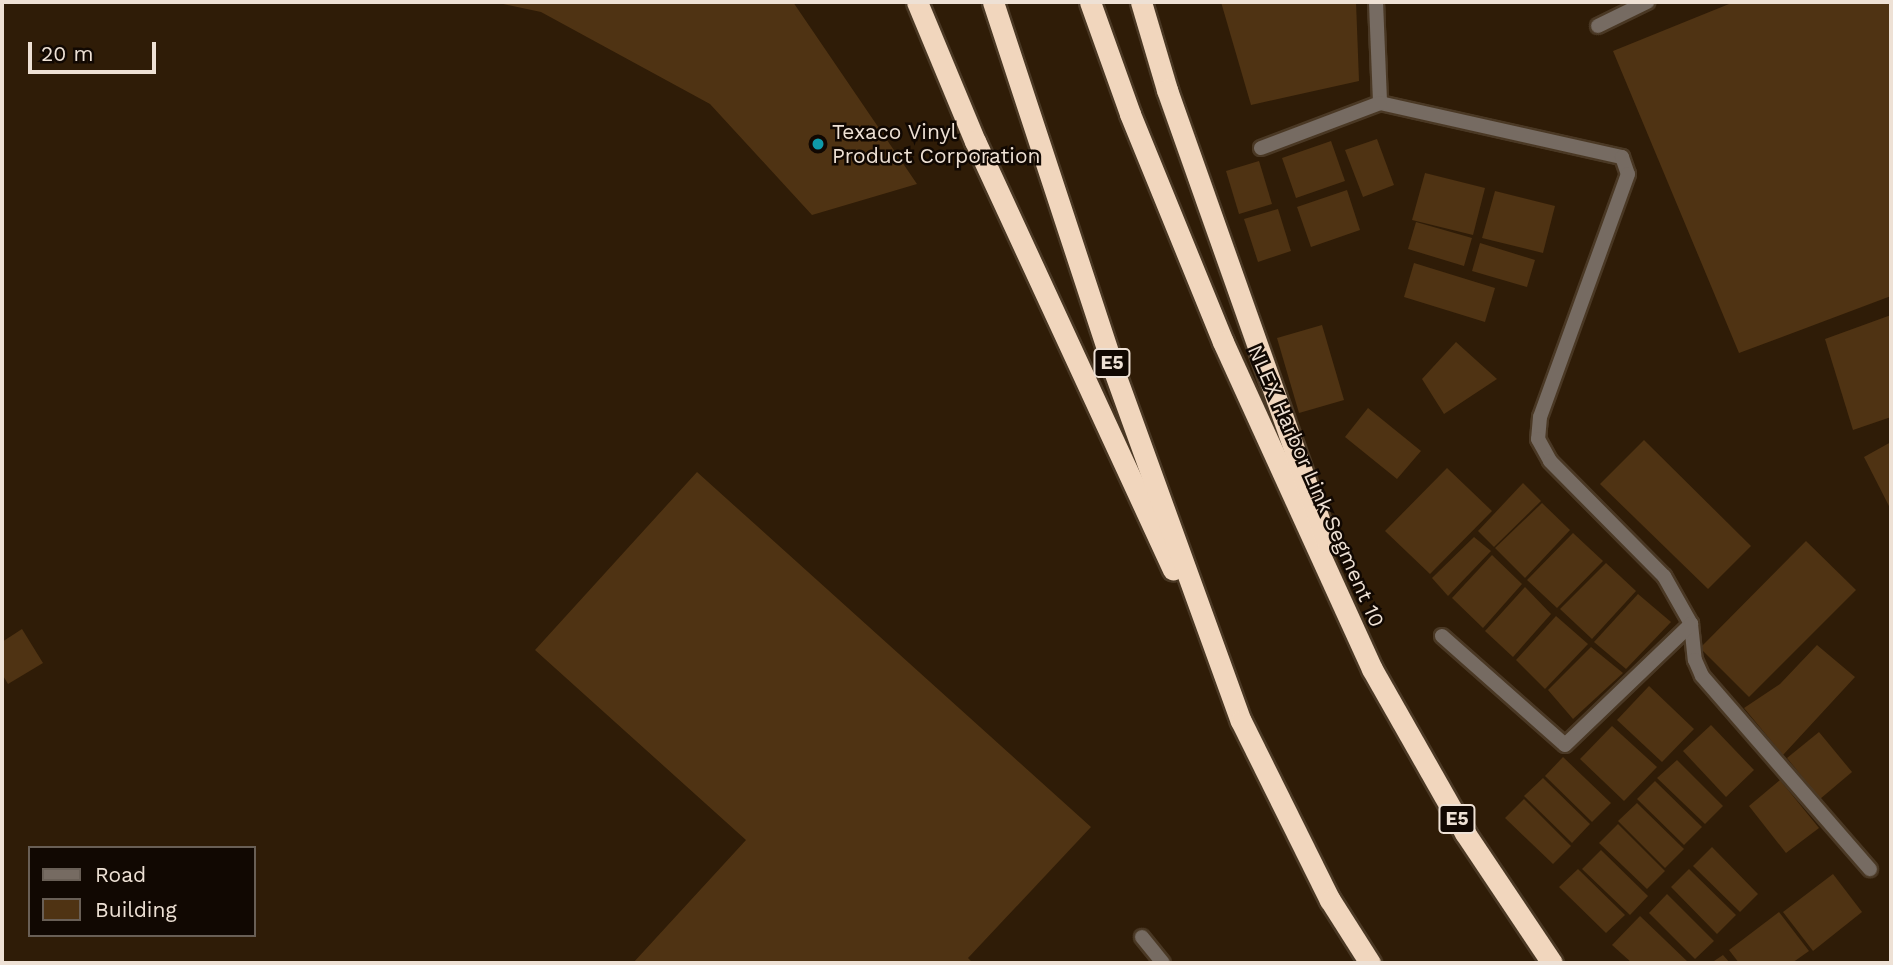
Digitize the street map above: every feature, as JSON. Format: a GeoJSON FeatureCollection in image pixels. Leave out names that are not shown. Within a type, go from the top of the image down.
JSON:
{"type":"FeatureCollection","features":[{"type":"Feature","properties":{"kind":"highway"},"geometry":{"type":"LineString","coordinates":[[917,2],[975,141],[1241,721]]}},
{"type":"Feature","properties":{"kind":"highway","name":"E5"},"geometry":{"type":"LineString","coordinates":[[993,2],[1114,371],[1241,721],[1330,900],[1370,963]]}},
{"type":"Feature","properties":{"kind":"highway","name":"NLEX Harbor Link Segment 10"},"geometry":{"type":"LineString","coordinates":[[1090,2],[1130,114],[1223,342],[1372,669],[1465,833],[1552,963]]}},
{"type":"Feature","properties":{"kind":"highway"},"geometry":{"type":"LineString","coordinates":[[1142,2],[1167,90],[1372,669]]}},
{"type":"Feature","properties":{"kind":"street"},"geometry":{"type":"LineString","coordinates":[[1376,2],[1380,103]]}},
{"type":"Feature","properties":{"kind":"street"},"geometry":{"type":"LineString","coordinates":[[1598,26],[1647,2]]}},
{"type":"Feature","properties":{"kind":"street"},"geometry":{"type":"LineString","coordinates":[[1261,148],[1380,103],[1622,157],[1628,174],[1540,417],[1538,439],[1550,461],[1664,576],[1691,624],[1695,660],[1702,676],[1870,869]]}},
{"type":"Feature","properties":{"kind":"street"},"geometry":{"type":"LineString","coordinates":[[1442,636],[1565,745],[1691,624]]}},
{"type":"Feature","properties":{"kind":"street"},"geometry":{"type":"LineString","coordinates":[[1142,937],[1163,963]]}},
{"type":"Feature","properties":{"kind":"building","name":"Texaco Vinyl Product Corporation"},"geometry":{"type":"Polygon","coordinates":[[[494,2],[793,2],[917,184],[812,215],[710,104],[541,12],[494,2]]]}},
{"type":"Feature","properties":{"kind":"building"},"geometry":{"type":"Polygon","coordinates":[[[1221,2],[1356,2],[1359,81],[1251,105],[1221,2]]]}},
{"type":"Feature","properties":{"kind":"building"},"geometry":{"type":"Polygon","coordinates":[[[1734,2],[1891,2],[1891,296],[1739,353],[1613,51],[1734,2]]]}},
{"type":"Feature","properties":{"kind":"building"},"geometry":{"type":"Polygon","coordinates":[[[1377,139],[1394,185],[1363,197],[1345,150],[1377,139]]]}},
{"type":"Feature","properties":{"kind":"building"},"geometry":{"type":"Polygon","coordinates":[[[1331,141],[1345,181],[1296,198],[1282,158],[1331,141]]]}},
{"type":"Feature","properties":{"kind":"building"},"geometry":{"type":"Polygon","coordinates":[[[1259,161],[1272,204],[1239,214],[1226,171],[1259,161]]]}},
{"type":"Feature","properties":{"kind":"building"},"geometry":{"type":"Polygon","coordinates":[[[1425,173],[1485,188],[1473,235],[1412,220],[1425,173]]]}},
{"type":"Feature","properties":{"kind":"building"},"geometry":{"type":"Polygon","coordinates":[[[1347,190],[1360,230],[1311,247],[1297,207],[1347,190]]]}},
{"type":"Feature","properties":{"kind":"building"},"geometry":{"type":"Polygon","coordinates":[[[1495,191],[1555,206],[1543,253],[1482,238],[1495,191]]]}},
{"type":"Feature","properties":{"kind":"building"},"geometry":{"type":"Polygon","coordinates":[[[1278,209],[1291,251],[1258,262],[1244,219],[1278,209]]]}},
{"type":"Feature","properties":{"kind":"building"},"geometry":{"type":"Polygon","coordinates":[[[1416,222],[1472,238],[1464,266],[1408,249],[1416,222]]]}},
{"type":"Feature","properties":{"kind":"building"},"geometry":{"type":"Polygon","coordinates":[[[1480,243],[1535,260],[1527,287],[1472,271],[1480,243]]]}},
{"type":"Feature","properties":{"kind":"building"},"geometry":{"type":"Polygon","coordinates":[[[1414,263],[1495,288],[1485,322],[1404,297],[1414,263]]]}},
{"type":"Feature","properties":{"kind":"building"},"geometry":{"type":"Polygon","coordinates":[[[1891,315],[1891,417],[1853,430],[1825,339],[1891,315]]]}},
{"type":"Feature","properties":{"kind":"building"},"geometry":{"type":"Polygon","coordinates":[[[1322,325],[1344,400],[1299,413],[1277,338],[1322,325]]]}},
{"type":"Feature","properties":{"kind":"building"},"geometry":{"type":"Polygon","coordinates":[[[1456,342],[1497,379],[1444,414],[1422,379],[1456,342]]]}},
{"type":"Feature","properties":{"kind":"building"},"geometry":{"type":"Polygon","coordinates":[[[1368,408],[1421,451],[1397,479],[1345,437],[1368,408]]]}},
{"type":"Feature","properties":{"kind":"building"},"geometry":{"type":"Polygon","coordinates":[[[1644,440],[1751,546],[1708,589],[1600,484],[1644,440]]]}},
{"type":"Feature","properties":{"kind":"building"},"geometry":{"type":"Polygon","coordinates":[[[1891,442],[1891,510],[1864,457],[1891,442]]]}},
{"type":"Feature","properties":{"kind":"building"},"geometry":{"type":"Polygon","coordinates":[[[1447,468],[1492,511],[1430,574],[1385,531],[1447,468]]]}},
{"type":"Feature","properties":{"kind":"building"},"geometry":{"type":"Polygon","coordinates":[[[697,472],[1091,827],[968,958],[973,963],[633,963],[746,840],[535,650],[697,472]]]}},
{"type":"Feature","properties":{"kind":"building"},"geometry":{"type":"Polygon","coordinates":[[[1523,483],[1541,501],[1494,547],[1478,531],[1523,483]]]}},
{"type":"Feature","properties":{"kind":"building"},"geometry":{"type":"Polygon","coordinates":[[[1542,503],[1570,530],[1525,578],[1495,548],[1542,503]]]}},
{"type":"Feature","properties":{"kind":"building"},"geometry":{"type":"Polygon","coordinates":[[[1573,533],[1603,561],[1557,608],[1527,580],[1573,533]]]}},
{"type":"Feature","properties":{"kind":"building"},"geometry":{"type":"Polygon","coordinates":[[[1474,537],[1491,551],[1448,596],[1432,578],[1474,537]]]}},
{"type":"Feature","properties":{"kind":"building"},"geometry":{"type":"Polygon","coordinates":[[[1806,541],[1856,590],[1749,697],[1700,648],[1806,541]]]}},
{"type":"Feature","properties":{"kind":"building"},"geometry":{"type":"Polygon","coordinates":[[[1492,555],[1522,584],[1483,628],[1452,598],[1492,555]]]}},
{"type":"Feature","properties":{"kind":"building"},"geometry":{"type":"Polygon","coordinates":[[[1606,563],[1636,591],[1592,639],[1560,609],[1606,563]]]}},
{"type":"Feature","properties":{"kind":"building"},"geometry":{"type":"Polygon","coordinates":[[[1525,587],[1551,614],[1513,657],[1485,631],[1525,587]]]}},
{"type":"Feature","properties":{"kind":"building"},"geometry":{"type":"Polygon","coordinates":[[[1638,594],[1671,622],[1626,669],[1594,642],[1638,594]]]}},
{"type":"Feature","properties":{"kind":"building"},"geometry":{"type":"Polygon","coordinates":[[[1556,616],[1588,644],[1545,689],[1516,660],[1556,616]]]}},
{"type":"Feature","properties":{"kind":"building"},"geometry":{"type":"Polygon","coordinates":[[[22,629],[43,663],[8,684],[2,674],[2,642],[22,629]]]}},
{"type":"Feature","properties":{"kind":"building"},"geometry":{"type":"Polygon","coordinates":[[[1817,645],[1855,677],[1783,755],[1744,708],[1780,684],[1817,645]]]}},
{"type":"Feature","properties":{"kind":"building"},"geometry":{"type":"Polygon","coordinates":[[[1591,647],[1623,673],[1573,719],[1548,690],[1591,647]]]}},
{"type":"Feature","properties":{"kind":"building"},"geometry":{"type":"Polygon","coordinates":[[[1649,686],[1694,729],[1662,762],[1617,720],[1649,686]]]}},
{"type":"Feature","properties":{"kind":"building"},"geometry":{"type":"Polygon","coordinates":[[[1711,725],[1754,770],[1726,797],[1683,751],[1711,725]]]}},
{"type":"Feature","properties":{"kind":"building"},"geometry":{"type":"Polygon","coordinates":[[[1612,726],[1657,767],[1624,801],[1580,759],[1612,726]]]}},
{"type":"Feature","properties":{"kind":"building"},"geometry":{"type":"Polygon","coordinates":[[[1819,732],[1852,772],[1820,799],[1787,758],[1819,732]]]}},
{"type":"Feature","properties":{"kind":"building"},"geometry":{"type":"Polygon","coordinates":[[[1563,757],[1611,803],[1592,822],[1545,776],[1563,757]]]}},
{"type":"Feature","properties":{"kind":"building"},"geometry":{"type":"Polygon","coordinates":[[[1677,760],[1723,806],[1705,824],[1657,778],[1677,760]]]}},
{"type":"Feature","properties":{"kind":"building"},"geometry":{"type":"Polygon","coordinates":[[[1543,778],[1590,824],[1572,843],[1524,796],[1543,778]]]}},
{"type":"Feature","properties":{"kind":"building"},"geometry":{"type":"Polygon","coordinates":[[[1780,780],[1819,828],[1786,853],[1749,806],[1780,780]]]}},
{"type":"Feature","properties":{"kind":"building"},"geometry":{"type":"Polygon","coordinates":[[[1655,781],[1702,827],[1684,845],[1637,799],[1655,781]]]}},
{"type":"Feature","properties":{"kind":"building"},"geometry":{"type":"Polygon","coordinates":[[[1524,799],[1571,846],[1553,864],[1505,818],[1524,799]]]}},
{"type":"Feature","properties":{"kind":"building"},"geometry":{"type":"Polygon","coordinates":[[[1637,803],[1684,849],[1665,868],[1618,821],[1637,803]]]}},
{"type":"Feature","properties":{"kind":"building"},"geometry":{"type":"Polygon","coordinates":[[[1618,824],[1665,871],[1647,889],[1599,843],[1618,824]]]}},
{"type":"Feature","properties":{"kind":"building"},"geometry":{"type":"Polygon","coordinates":[[[1712,847],[1758,894],[1740,912],[1693,866],[1712,847]]]}},
{"type":"Feature","properties":{"kind":"building"},"geometry":{"type":"Polygon","coordinates":[[[1601,850],[1648,896],[1630,915],[1582,869],[1601,850]]]}},
{"type":"Feature","properties":{"kind":"building"},"geometry":{"type":"Polygon","coordinates":[[[1578,869],[1625,915],[1606,933],[1559,887],[1578,869]]]}},
{"type":"Feature","properties":{"kind":"building"},"geometry":{"type":"Polygon","coordinates":[[[1689,869],[1736,915],[1717,934],[1671,887],[1689,869]]]}},
{"type":"Feature","properties":{"kind":"building"},"geometry":{"type":"Polygon","coordinates":[[[1833,874],[1862,912],[1813,951],[1783,912],[1833,874]]]}},
{"type":"Feature","properties":{"kind":"building"},"geometry":{"type":"Polygon","coordinates":[[[1667,894],[1714,941],[1695,959],[1649,913],[1667,894]]]}},
{"type":"Feature","properties":{"kind":"building"},"geometry":{"type":"Polygon","coordinates":[[[1779,912],[1809,951],[1792,963],[1739,963],[1729,950],[1779,912]]]}},
{"type":"Feature","properties":{"kind":"building"},"geometry":{"type":"Polygon","coordinates":[[[1640,916],[1689,963],[1632,963],[1612,945],[1640,916]]]}},
{"type":"Feature","properties":{"kind":"building"},"geometry":{"type":"Polygon","coordinates":[[[1723,955],[1730,963],[1711,963],[1723,955]]]}},
{"type":"Feature","properties":{"kind":"place","name":"Texaco Vinyl Product Corporation"},"geometry":{"type":"Point","coordinates":[818,144]}}]}
